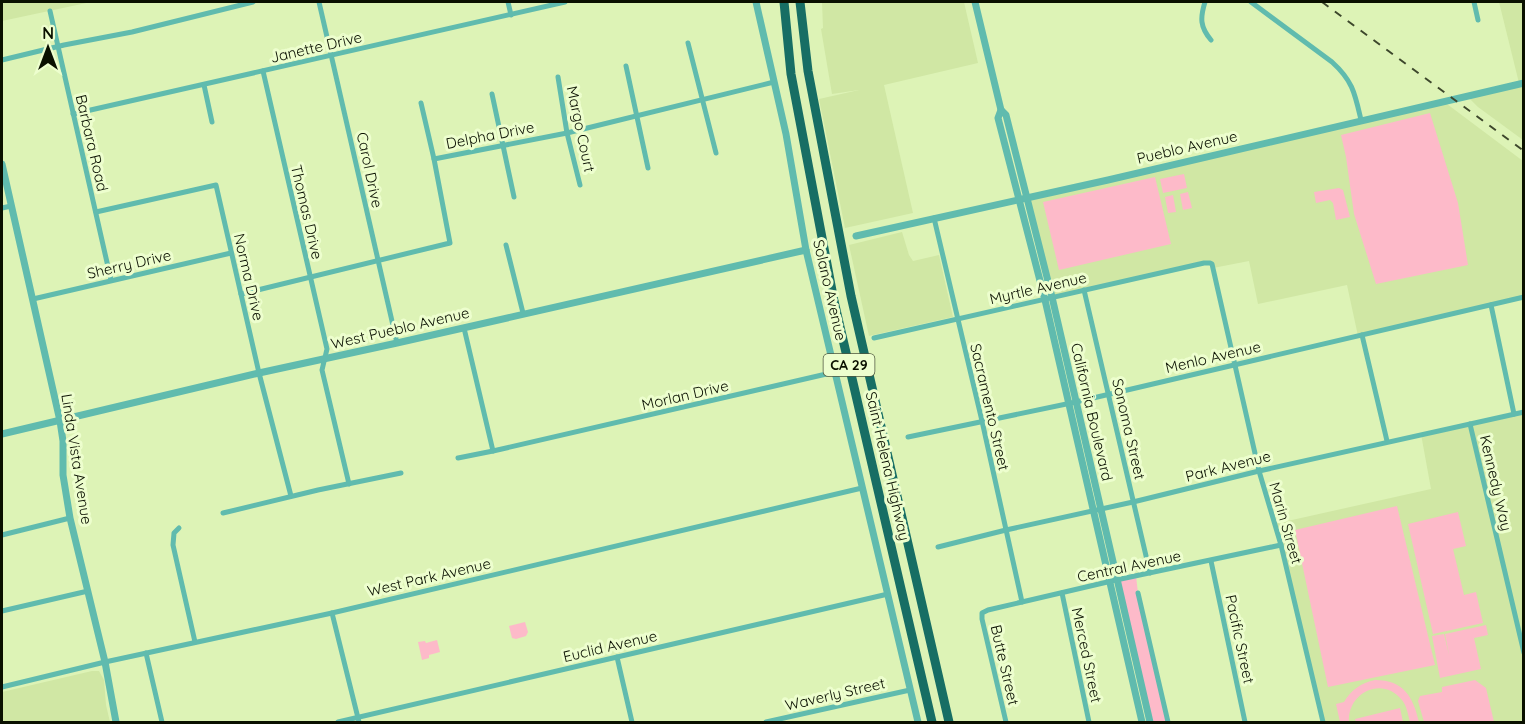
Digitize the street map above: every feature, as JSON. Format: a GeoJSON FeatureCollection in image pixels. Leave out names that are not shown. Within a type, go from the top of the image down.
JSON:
{"type":"FeatureCollection","features":[{"type":"Feature","properties":{"kind":"highway","name":"Saint Helena Highway"},"geometry":{"type":"LineString","coordinates":[[784,2],[791,74],[834,301],[932,723]]}},
{"type":"Feature","properties":{"kind":"highway","name":"Saint Helena Highway"},"geometry":{"type":"LineString","coordinates":[[801,2],[808,71],[851,296],[949,723]]}},
{"type":"Feature","properties":{"kind":"highway"},"geometry":{"type":"LineString","coordinates":[[935,663],[954,723]]}},
{"type":"Feature","properties":{"kind":"street"},"geometry":{"type":"LineString","coordinates":[[2,60],[58,46],[132,32],[253,2]]}},
{"type":"Feature","properties":{"kind":"street","name":"Carol Drive"},"geometry":{"type":"LineString","coordinates":[[320,2],[398,343]]}},
{"type":"Feature","properties":{"kind":"street"},"geometry":{"type":"LineString","coordinates":[[508,2],[511,15]]}},
{"type":"Feature","properties":{"kind":"street","name":"Janette Drive"},"geometry":{"type":"LineString","coordinates":[[73,114],[565,2]]}},
{"type":"Feature","properties":{"kind":"street","name":"Solano Avenue"},"geometry":{"type":"LineString","coordinates":[[756,2],[789,151],[806,249],[918,723]]}},
{"type":"Feature","properties":{"kind":"street","name":"California Boulevard"},"geometry":{"type":"LineString","coordinates":[[975,2],[1001,110],[1006,116],[1022,198],[1048,298],[1097,509],[1142,723]]}},
{"type":"Feature","properties":{"kind":"street"},"geometry":{"type":"LineString","coordinates":[[1205,2],[1201,15],[1204,32],[1211,40]]}},
{"type":"Feature","properties":{"kind":"street"},"geometry":{"type":"LineString","coordinates":[[1251,2],[1344,73],[1352,85],[1361,120]]}},
{"type":"Feature","properties":{"kind":"street"},"geometry":{"type":"LineString","coordinates":[[1474,2],[1478,20]]}},
{"type":"Feature","properties":{"kind":"street","name":"Barbara Road"},"geometry":{"type":"LineString","coordinates":[[50,11],[111,280]]}},
{"type":"Feature","properties":{"kind":"street"},"geometry":{"type":"LineString","coordinates":[[688,43],[717,153]]}},
{"type":"Feature","properties":{"kind":"street"},"geometry":{"type":"LineString","coordinates":[[626,66],[648,168]]}},
{"type":"Feature","properties":{"kind":"street","name":"Thomas Drive"},"geometry":{"type":"LineString","coordinates":[[263,71],[327,349],[322,370],[349,484]]}},
{"type":"Feature","properties":{"kind":"street","name":"Margo Court"},"geometry":{"type":"LineString","coordinates":[[558,77],[567,133],[580,185]]}},
{"type":"Feature","properties":{"kind":"street","name":"Delpha Drive"},"geometry":{"type":"LineString","coordinates":[[241,294],[450,243],[434,159],[567,133],[774,82]]}},
{"type":"Feature","properties":{"kind":"street","name":"Pueblo Avenue"},"geometry":{"type":"LineString","coordinates":[[856,236],[1524,82]]}},
{"type":"Feature","properties":{"kind":"street"},"geometry":{"type":"LineString","coordinates":[[204,85],[212,122]]}},
{"type":"Feature","properties":{"kind":"street"},"geometry":{"type":"LineString","coordinates":[[492,94],[514,197]]}},
{"type":"Feature","properties":{"kind":"street"},"geometry":{"type":"LineString","coordinates":[[422,103],[434,159]]}},
{"type":"Feature","properties":{"kind":"street","name":"Linda Vista Avenue"},"geometry":{"type":"LineString","coordinates":[[2,164],[60,421],[63,441],[63,475],[70,518],[105,662],[116,723]]}},
{"type":"Feature","properties":{"kind":"street","name":"Norma Drive"},"geometry":{"type":"LineString","coordinates":[[96,212],[216,185],[259,373],[291,496]]}},
{"type":"Feature","properties":{"kind":"street"},"geometry":{"type":"LineString","coordinates":[[2,208],[11,206]]}},
{"type":"Feature","properties":{"kind":"street","name":"Sacramento Street"},"geometry":{"type":"LineString","coordinates":[[934,218],[1022,602]]}},
{"type":"Feature","properties":{"kind":"street"},"geometry":{"type":"LineString","coordinates":[[506,245],[523,314]]}},
{"type":"Feature","properties":{"kind":"street","name":"West Pueblo Avenue"},"geometry":{"type":"LineString","coordinates":[[2,434],[259,373],[806,249]]}},
{"type":"Feature","properties":{"kind":"street","name":"Sherry Drive"},"geometry":{"type":"LineString","coordinates":[[33,299],[231,253]]}},
{"type":"Feature","properties":{"kind":"street","name":"Myrtle Avenue"},"geometry":{"type":"LineString","coordinates":[[874,339],[1208,262]]}},
{"type":"Feature","properties":{"kind":"street","name":"Marin Street"},"geometry":{"type":"LineString","coordinates":[[1208,262],[1212,264],[1259,471],[1281,545],[1323,723]]}},
{"type":"Feature","properties":{"kind":"street","name":"Sonoma Street"},"geometry":{"type":"LineString","coordinates":[[1084,290],[1150,573]]}},
{"type":"Feature","properties":{"kind":"street","name":"Menlo Avenue"},"geometry":{"type":"LineString","coordinates":[[908,438],[1072,403],[1524,297]]}},
{"type":"Feature","properties":{"kind":"street"},"geometry":{"type":"LineString","coordinates":[[1491,305],[1514,414]]}},
{"type":"Feature","properties":{"kind":"street"},"geometry":{"type":"LineString","coordinates":[[464,327],[493,451]]}},
{"type":"Feature","properties":{"kind":"street"},"geometry":{"type":"LineString","coordinates":[[1362,335],[1387,441]]}},
{"type":"Feature","properties":{"kind":"street","name":"Morlan Drive"},"geometry":{"type":"LineString","coordinates":[[458,459],[835,372]]}},
{"type":"Feature","properties":{"kind":"street","name":"Park Avenue"},"geometry":{"type":"LineString","coordinates":[[938,548],[1387,441],[1524,412]]}},
{"type":"Feature","properties":{"kind":"street","name":"Kennedy Way"},"geometry":{"type":"LineString","coordinates":[[1470,424],[1524,653]]}},
{"type":"Feature","properties":{"kind":"street"},"geometry":{"type":"LineString","coordinates":[[223,513],[401,473]]}},
{"type":"Feature","properties":{"kind":"street","name":"West Park Avenue"},"geometry":{"type":"LineString","coordinates":[[2,687],[105,662],[332,613],[862,488]]}},
{"type":"Feature","properties":{"kind":"street"},"geometry":{"type":"LineString","coordinates":[[2,535],[70,518]]}},
{"type":"Feature","properties":{"kind":"street"},"geometry":{"type":"LineString","coordinates":[[179,528],[174,533],[173,545],[195,642]]}},
{"type":"Feature","properties":{"kind":"street","name":"Central Avenue"},"geometry":{"type":"LineString","coordinates":[[982,613],[1112,581],[1281,545]]}},
{"type":"Feature","properties":{"kind":"street","name":"Pacific Street"},"geometry":{"type":"LineString","coordinates":[[1211,561],[1245,723]]}},
{"type":"Feature","properties":{"kind":"street","name":"California Boulevard"},"geometry":{"type":"LineString","coordinates":[[1112,581],[1150,723]]}},
{"type":"Feature","properties":{"kind":"street"},"geometry":{"type":"LineString","coordinates":[[2,611],[88,591]]}},
{"type":"Feature","properties":{"kind":"street","name":"Merced Street"},"geometry":{"type":"LineString","coordinates":[[1062,593],[1089,723]]}},
{"type":"Feature","properties":{"kind":"street"},"geometry":{"type":"LineString","coordinates":[[1138,593],[1168,723]]}},
{"type":"Feature","properties":{"kind":"street","name":"Euclid Avenue"},"geometry":{"type":"LineString","coordinates":[[338,723],[888,594]]}},
{"type":"Feature","properties":{"kind":"street"},"geometry":{"type":"LineString","coordinates":[[332,613],[358,720]]}},
{"type":"Feature","properties":{"kind":"street","name":"Butte Street"},"geometry":{"type":"LineString","coordinates":[[982,613],[1006,723]]}},
{"type":"Feature","properties":{"kind":"street"},"geometry":{"type":"LineString","coordinates":[[146,653],[162,723]]}},
{"type":"Feature","properties":{"kind":"street"},"geometry":{"type":"LineString","coordinates":[[617,657],[632,723]]}},
{"type":"Feature","properties":{"kind":"street","name":"Waverly Street"},"geometry":{"type":"LineString","coordinates":[[766,723],[910,690]]}},
{"type":"Feature","properties":{"kind":"shaded area"},"geometry":{"type":"Polygon","coordinates":[[[2,2],[91,2],[2,21],[2,2]]]}},
{"type":"Feature","properties":{"kind":"shaded area"},"geometry":{"type":"Polygon","coordinates":[[[822,2],[964,2],[978,63],[884,85],[913,213],[845,228],[819,99],[859,90],[832,94],[821,29],[823,28],[822,2]]]}},
{"type":"Feature","properties":{"kind":"shaded area"},"geometry":{"type":"Polygon","coordinates":[[[1499,2],[1523,2],[1523,140],[1478,107],[1467,96],[1519,83],[1499,2]]]}},
{"type":"Feature","properties":{"kind":"shaded area"},"geometry":{"type":"Polygon","coordinates":[[[1443,101],[1523,161],[1523,297],[1358,336],[1347,285],[1258,304],[1249,261],[1213,268],[1210,263],[1052,297],[1026,197],[1443,101]]]}},
{"type":"Feature","properties":{"kind":"shaded area"},"geometry":{"type":"Polygon","coordinates":[[[1430,113],[1458,203],[1468,265],[1376,284],[1354,214],[1341,135],[1430,113]]]}},
{"type":"Feature","properties":{"kind":"shaded area"},"geometry":{"type":"Polygon","coordinates":[[[1184,174],[1187,188],[1163,193],[1160,179],[1184,174]]]}},
{"type":"Feature","properties":{"kind":"shaded area"},"geometry":{"type":"Polygon","coordinates":[[[1155,177],[1171,244],[1059,270],[1043,202],[1155,177]]]}},
{"type":"Feature","properties":{"kind":"shaded area"},"geometry":{"type":"Polygon","coordinates":[[[1339,188],[1343,190],[1350,217],[1336,220],[1333,203],[1330,200],[1316,203],[1314,192],[1339,188]]]}},
{"type":"Feature","properties":{"kind":"shaded area"},"geometry":{"type":"Polygon","coordinates":[[[1188,192],[1192,208],[1183,210],[1180,194],[1188,192]]]}},
{"type":"Feature","properties":{"kind":"shaded area"},"geometry":{"type":"Polygon","coordinates":[[[1173,195],[1176,212],[1168,213],[1165,197],[1173,195]]]}},
{"type":"Feature","properties":{"kind":"shaded area"},"geometry":{"type":"Polygon","coordinates":[[[902,232],[913,261],[939,255],[953,317],[869,336],[849,245],[902,232]]]}},
{"type":"Feature","properties":{"kind":"shaded area"},"geometry":{"type":"Polygon","coordinates":[[[1523,412],[1523,722],[1323,722],[1274,524],[1431,489],[1421,434],[1523,412]]]}},
{"type":"Feature","properties":{"kind":"shaded area"},"geometry":{"type":"Polygon","coordinates":[[[1397,506],[1435,665],[1328,687],[1295,530],[1397,506]]]}},
{"type":"Feature","properties":{"kind":"shaded area"},"geometry":{"type":"Polygon","coordinates":[[[1458,512],[1466,546],[1453,549],[1464,595],[1476,592],[1483,623],[1433,634],[1408,524],[1458,512]]]}},
{"type":"Feature","properties":{"kind":"shaded area"},"geometry":{"type":"Polygon","coordinates":[[[1136,576],[1168,722],[1150,722],[1116,580],[1136,576]]]}},
{"type":"Feature","properties":{"kind":"shaded area"},"geometry":{"type":"Polygon","coordinates":[[[525,622],[528,632],[526,636],[512,638],[509,626],[525,622]]]}},
{"type":"Feature","properties":{"kind":"shaded area"},"geometry":{"type":"Polygon","coordinates":[[[1486,625],[1488,635],[1474,638],[1481,669],[1440,678],[1432,636],[1444,634],[1449,655],[1445,634],[1486,625]]]}},
{"type":"Feature","properties":{"kind":"shaded area"},"geometry":{"type":"Polygon","coordinates":[[[437,640],[440,652],[422,660],[418,642],[425,641],[426,643],[437,640]]]}},
{"type":"Feature","properties":{"kind":"shaded area"},"geometry":{"type":"Polygon","coordinates":[[[99,671],[104,680],[110,722],[2,722],[2,692],[99,671]]]}},
{"type":"Feature","properties":{"kind":"shaded area"},"geometry":{"type":"Polygon","coordinates":[[[1375,680],[1393,683],[1406,692],[1414,705],[1419,722],[1410,722],[1404,702],[1394,693],[1376,688],[1367,691],[1354,703],[1349,722],[1340,722],[1336,704],[1344,702],[1361,685],[1375,680]]]}},
{"type":"Feature","properties":{"kind":"shaded area"},"geometry":{"type":"Polygon","coordinates":[[[1475,680],[1486,688],[1494,722],[1424,722],[1418,701],[1420,696],[1442,692],[1442,687],[1475,680]]]}},
{"type":"Feature","properties":{"kind":"shaded area"},"geometry":{"type":"Polygon","coordinates":[[[1400,708],[1403,722],[1356,722],[1355,719],[1400,708]]]}},
{"type":"Feature","properties":{"kind":"railway"},"geometry":{"type":"LineString","coordinates":[[1322,2],[1524,151]]}}]}
